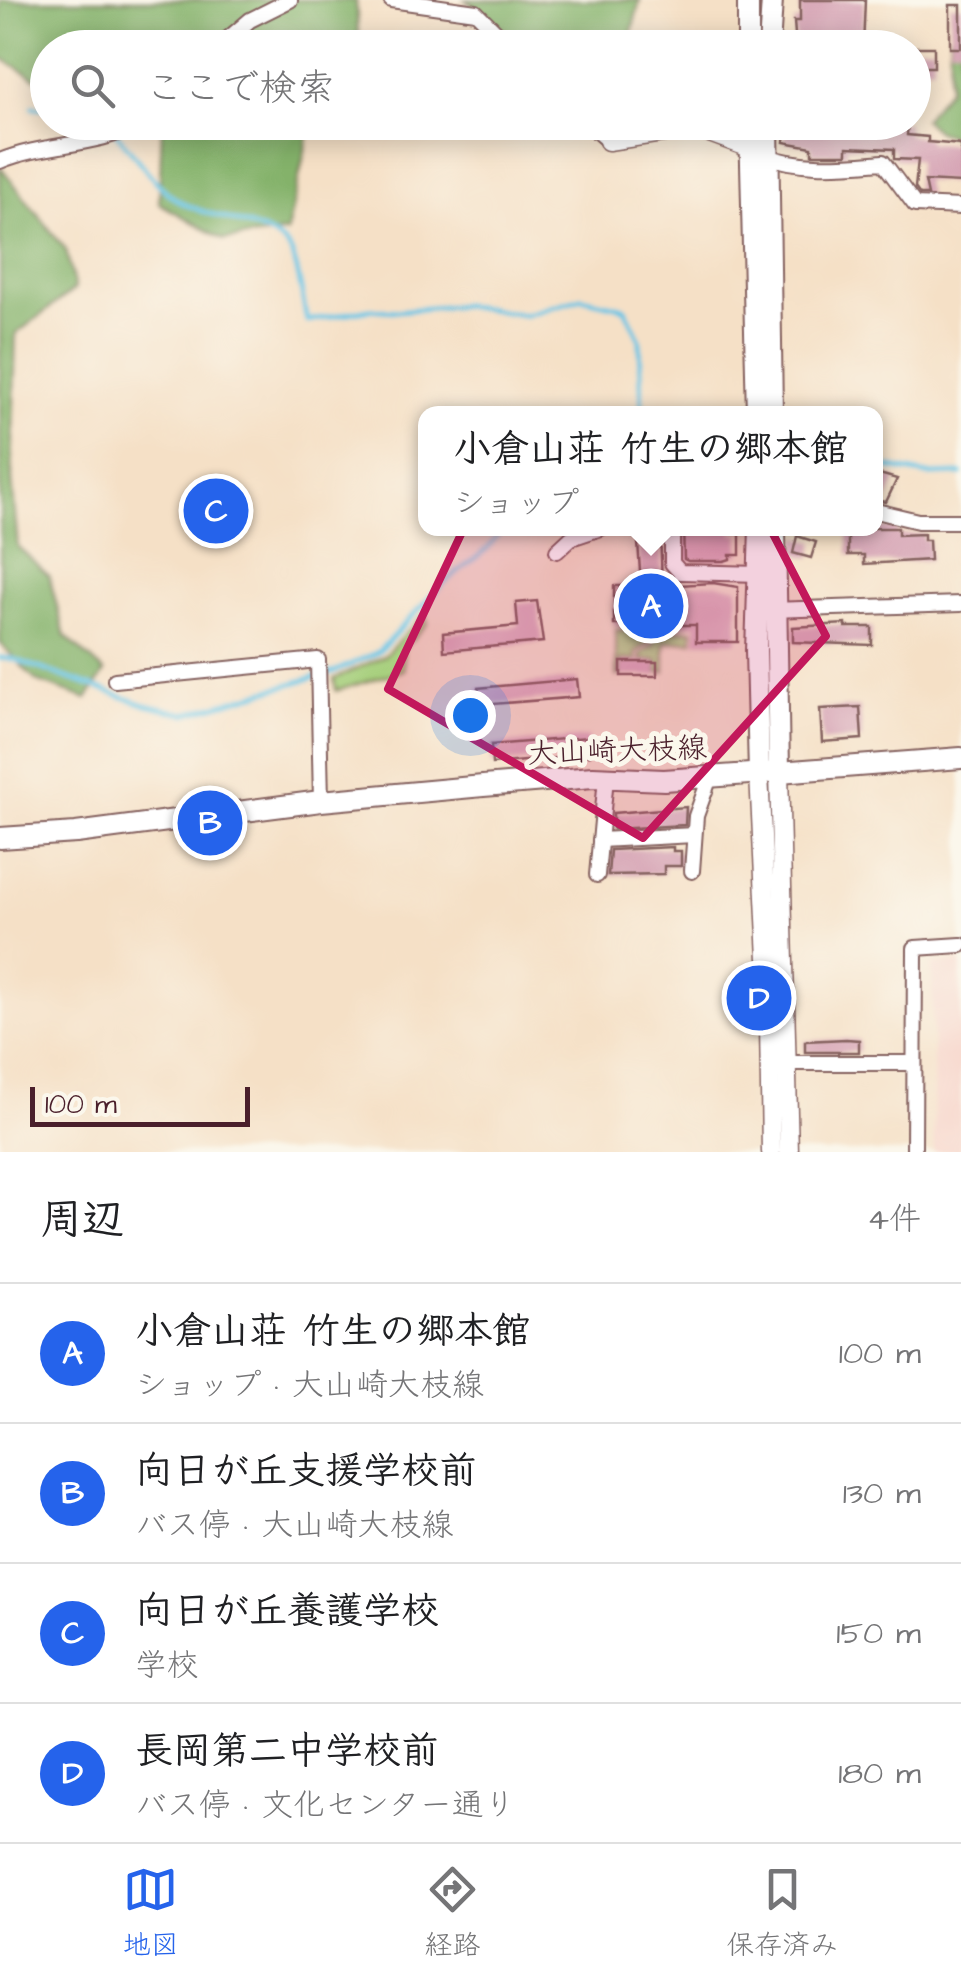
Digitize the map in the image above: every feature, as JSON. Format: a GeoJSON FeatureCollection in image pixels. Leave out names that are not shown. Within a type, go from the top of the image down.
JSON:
{"type":"FeatureCollection","features":[{"type":"Feature","properties":{"kind":"main road"},"geometry":{"type":"LineString","coordinates":[[748,0],[748,30]]}},
{"type":"Feature","properties":{"kind":"main road"},"geometry":{"type":"LineString","coordinates":[[770,30],[772,0]]}},
{"type":"Feature","properties":{"kind":"main road"},"geometry":{"type":"LineString","coordinates":[[755,140],[772,406]]}},
{"type":"Feature","properties":{"kind":"main road"},"geometry":{"type":"LineString","coordinates":[[757,406],[759,152],[763,140]]}},
{"type":"Feature","properties":{"kind":"main road"},"geometry":{"type":"LineString","coordinates":[[760,536],[761,574],[768,610]]}},
{"type":"Feature","properties":{"kind":"main road"},"geometry":{"type":"LineString","coordinates":[[769,773],[756,651],[768,610],[773,536]]}},
{"type":"Feature","properties":{"kind":"main road","name":"大山崎大枝線"},"geometry":{"type":"LineString","coordinates":[[0,838],[76,833],[321,801],[606,777],[664,780],[961,758]]}},
{"type":"Feature","properties":{"kind":"street"},"geometry":{"type":"LineString","coordinates":[[238,30],[290,0]]}},
{"type":"Feature","properties":{"kind":"street"},"geometry":{"type":"LineString","coordinates":[[390,0],[476,12],[494,30]]}},
{"type":"Feature","properties":{"kind":"street"},"geometry":{"type":"LineString","coordinates":[[0,161],[23,153],[98,140]]}},
{"type":"Feature","properties":{"kind":"street"},"geometry":{"type":"LineString","coordinates":[[608,141],[615,140]]}},
{"type":"Feature","properties":{"kind":"street"},"geometry":{"type":"LineString","coordinates":[[728,140],[777,160],[832,166],[884,162],[915,205],[961,208]]}},
{"type":"Feature","properties":{"kind":"street"},"geometry":{"type":"LineString","coordinates":[[883,513],[918,522],[961,521]]}},
{"type":"Feature","properties":{"kind":"street"},"geometry":{"type":"LineString","coordinates":[[557,551],[576,536]]}},
{"type":"Feature","properties":{"kind":"street"},"geometry":{"type":"LineString","coordinates":[[672,536],[672,563],[680,572],[761,574]]}},
{"type":"Feature","properties":{"kind":"street"},"geometry":{"type":"LineString","coordinates":[[768,610],[961,604]]}},
{"type":"Feature","properties":{"kind":"street"},"geometry":{"type":"LineString","coordinates":[[115,680],[318,660],[321,801]]}},
{"type":"Feature","properties":{"kind":"street"},"geometry":{"type":"LineString","coordinates":[[769,773],[779,1063],[790,1152]]}},
{"type":"Feature","properties":{"kind":"street"},"geometry":{"type":"LineString","coordinates":[[597,875],[606,777]]}},
{"type":"Feature","properties":{"kind":"street"},"geometry":{"type":"LineString","coordinates":[[692,871],[696,816],[710,777]]}},
{"type":"Feature","properties":{"kind":"street"},"geometry":{"type":"LineString","coordinates":[[600,840],[694,835]]}},
{"type":"Feature","properties":{"kind":"street"},"geometry":{"type":"LineString","coordinates":[[914,1152],[915,948],[961,946]]}},
{"type":"Feature","properties":{"kind":"street"},"geometry":{"type":"LineString","coordinates":[[779,1063],[914,1063]]}},
{"type":"Feature","properties":{"kind":"street"},"geometry":{"type":"LineString","coordinates":[[771,1152],[779,1063]]}},
{"type":"Feature","properties":{"kind":"highlighted area"},"geometry":{"type":"Polygon","coordinates":[[[718,428],[826,636],[643,838],[388,689],[488,477],[718,428]]]}},
{"type":"Feature","properties":{"kind":"shaded area"},"geometry":{"type":"Polygon","coordinates":[[[961,962],[961,1152],[934,1152],[932,964],[961,962]]]}},
{"type":"Feature","properties":{"kind":"green space"},"geometry":{"type":"Polygon","coordinates":[[[0,0],[356,0],[358,30],[30,30],[30,75],[0,57],[0,0]]]}},
{"type":"Feature","properties":{"kind":"green space"},"geometry":{"type":"Polygon","coordinates":[[[465,0],[640,0],[632,30],[505,30],[465,0]]]}},
{"type":"Feature","properties":{"kind":"green space"},"geometry":{"type":"Polygon","coordinates":[[[950,36],[961,36],[958,138],[931,126],[931,109],[949,88],[950,36]]]}},
{"type":"Feature","properties":{"kind":"green space"},"geometry":{"type":"Polygon","coordinates":[[[161,140],[307,140],[287,232],[224,240],[159,203],[161,140]]]}},
{"type":"Feature","properties":{"kind":"green space"},"geometry":{"type":"Polygon","coordinates":[[[0,166],[66,250],[75,289],[16,334],[12,478],[18,547],[49,576],[65,636],[105,672],[87,699],[36,681],[0,643],[0,166]]]}},
{"type":"Feature","properties":{"kind":"green space"},"geometry":{"type":"Polygon","coordinates":[[[425,614],[428,623],[403,649],[404,670],[336,691],[334,679],[384,656],[425,614]]]}},
{"type":"Feature","properties":{"kind":"green space"},"geometry":{"type":"Polygon","coordinates":[[[616,630],[650,630],[650,642],[636,652],[636,660],[620,660],[620,676],[616,676],[616,630]]]}},
{"type":"Feature","properties":{"kind":"green space"},"geometry":{"type":"Polygon","coordinates":[[[655,630],[693,630],[693,641],[665,642],[665,672],[658,672],[657,660],[641,660],[641,654],[654,645],[655,630]]]}},
{"type":"Feature","properties":{"kind":"building"},"geometry":{"type":"Polygon","coordinates":[[[800,0],[865,0],[864,30],[795,30],[794,21],[800,21],[800,0]]]}},
{"type":"Feature","properties":{"kind":"building"},"geometry":{"type":"Polygon","coordinates":[[[950,5],[961,5],[961,48],[950,48],[950,5]]]}},
{"type":"Feature","properties":{"kind":"building"},"geometry":{"type":"Polygon","coordinates":[[[928,140],[961,145],[961,183],[925,181],[928,195],[920,195],[915,188],[918,160],[894,159],[894,149],[847,147],[847,154],[812,154],[812,147],[784,142],[928,140]]]}},
{"type":"Feature","properties":{"kind":"building"},"geometry":{"type":"Polygon","coordinates":[[[883,475],[897,479],[883,501],[883,475]]]}},
{"type":"Feature","properties":{"kind":"building"},"geometry":{"type":"Polygon","coordinates":[[[883,528],[898,528],[898,535],[924,534],[924,540],[929,540],[930,560],[864,564],[864,555],[848,555],[848,536],[883,536],[883,528]]]}},
{"type":"Feature","properties":{"kind":"building"},"geometry":{"type":"Polygon","coordinates":[[[638,536],[660,536],[662,586],[713,583],[738,587],[738,642],[696,642],[696,625],[614,625],[614,586],[641,586],[638,536]]]}},
{"type":"Feature","properties":{"kind":"building"},"geometry":{"type":"Polygon","coordinates":[[[683,536],[740,536],[740,555],[730,555],[724,561],[684,559],[683,536]]]}},
{"type":"Feature","properties":{"kind":"building"},"geometry":{"type":"Polygon","coordinates":[[[797,536],[816,542],[811,558],[793,553],[797,536]]]}},
{"type":"Feature","properties":{"kind":"building"},"geometry":{"type":"Polygon","coordinates":[[[537,601],[543,642],[444,651],[443,633],[518,626],[516,603],[537,601]]]}},
{"type":"Feature","properties":{"kind":"building"},"geometry":{"type":"Polygon","coordinates":[[[793,627],[872,627],[872,645],[793,642],[793,627]]]}},
{"type":"Feature","properties":{"kind":"building"},"geometry":{"type":"Polygon","coordinates":[[[621,662],[657,662],[657,676],[621,676],[621,662]]]}},
{"type":"Feature","properties":{"kind":"building"},"geometry":{"type":"Polygon","coordinates":[[[577,679],[579,697],[480,705],[478,688],[577,679]]]}},
{"type":"Feature","properties":{"kind":"building"},"geometry":{"type":"Polygon","coordinates":[[[860,707],[862,739],[822,742],[820,709],[860,707]]]}},
{"type":"Feature","properties":{"kind":"building"},"geometry":{"type":"Polygon","coordinates":[[[588,737],[590,755],[492,764],[491,745],[588,737]]]}},
{"type":"Feature","properties":{"kind":"building"},"geometry":{"type":"Polygon","coordinates":[[[686,807],[685,825],[613,829],[613,813],[686,807]]]}},
{"type":"Feature","properties":{"kind":"building"},"geometry":{"type":"Polygon","coordinates":[[[673,847],[673,851],[681,851],[681,866],[664,866],[664,874],[608,875],[610,850],[673,847]]]}},
{"type":"Feature","properties":{"kind":"building"},"geometry":{"type":"Polygon","coordinates":[[[859,1040],[859,1052],[805,1052],[805,1041],[859,1040]]]}},
{"type":"Feature","properties":{"kind":"waterway"},"geometry":{"type":"LineString","coordinates":[[121,140],[173,197],[283,242],[294,260],[307,321],[370,309],[396,311],[464,305],[524,315],[582,298],[625,308],[640,340],[642,406]]}},
{"type":"Feature","properties":{"kind":"waterway"},"geometry":{"type":"LineString","coordinates":[[883,466],[928,475],[961,474]]}},
{"type":"Feature","properties":{"kind":"waterway"},"geometry":{"type":"LineString","coordinates":[[0,658],[186,714],[336,671],[378,652],[444,583],[488,548],[497,536]]}},
{"type":"Feature","properties":{"kind":"place","name":"向日が丘養護学校"},"geometry":{"type":"Point","coordinates":[216,511]}},
{"type":"Feature","properties":{"kind":"place","name":"小倉山荘 竹生の郷本館"},"geometry":{"type":"Point","coordinates":[651,606]}},
{"type":"Feature","properties":{"kind":"place","name":"向日が丘支援学校前"},"geometry":{"type":"Point","coordinates":[210,823]}},
{"type":"Feature","properties":{"kind":"place","name":"長岡第二中学校前"},"geometry":{"type":"Point","coordinates":[759,998]}}]}
